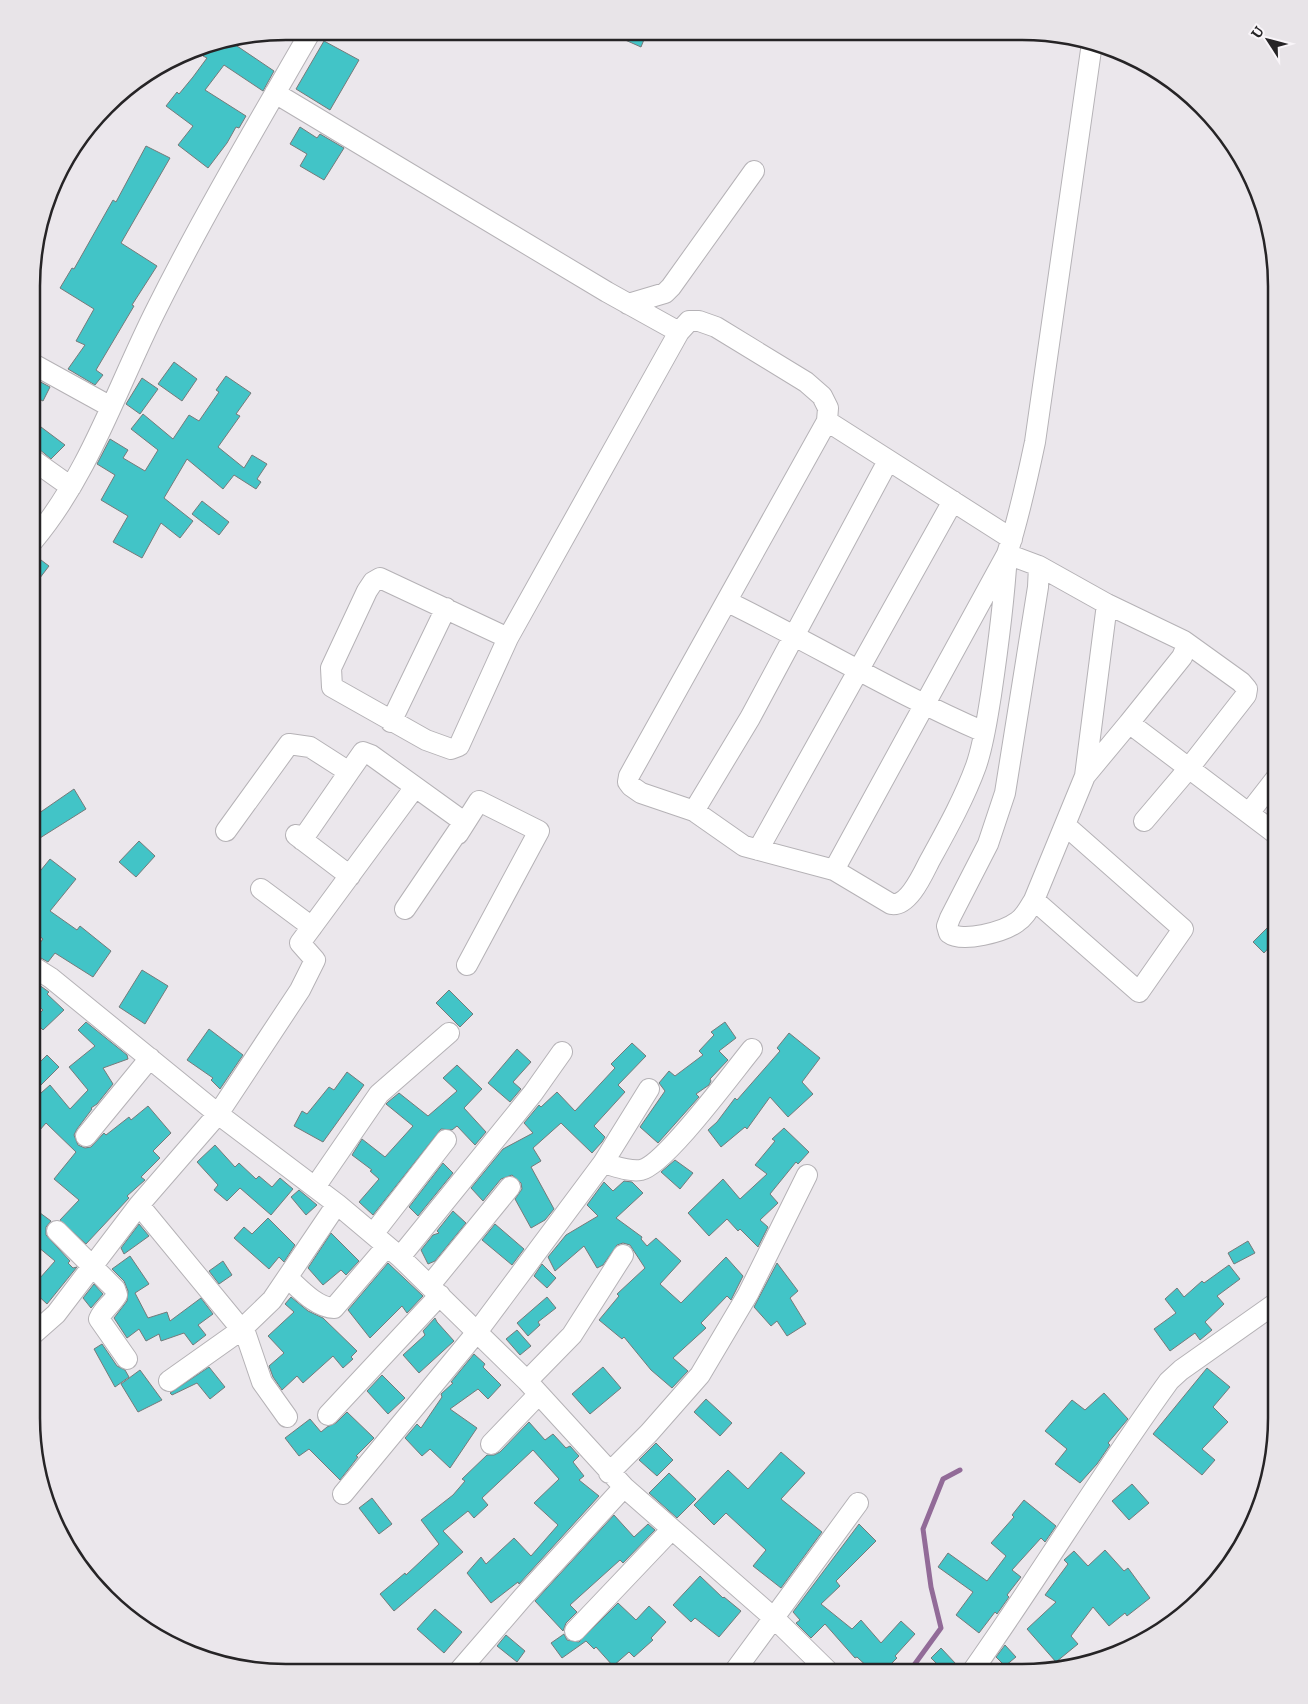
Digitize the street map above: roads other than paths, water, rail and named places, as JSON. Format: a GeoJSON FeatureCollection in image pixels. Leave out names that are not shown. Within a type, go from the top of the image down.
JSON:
{"type":"FeatureCollection","features":[{"type":"Feature","properties":{"kind":"street"},"geometry":{"type":"LineString","coordinates":[[40,532],[71,487],[157,308],[306,40]]}},
{"type":"Feature","properties":{"kind":"street"},"geometry":{"type":"LineString","coordinates":[[508,638],[380,578],[373,582],[367,591],[332,668],[332,687],[391,722],[426,740],[451,749],[459,746],[508,638],[678,332],[689,321],[699,321],[716,327],[812,387],[822,396],[828,408],[827,421],[728,602],[629,776],[628,782],[636,790],[694,811],[744,846],[834,870],[891,904],[897,905],[904,901],[924,872],[966,791],[976,766],[984,732],[1012,552],[1035,442],[1091,50]]}},
{"type":"Feature","properties":{"kind":"street"},"geometry":{"type":"LineString","coordinates":[[275,93],[678,332]]}},
{"type":"Feature","properties":{"kind":"street"},"geometry":{"type":"LineString","coordinates":[[628,304],[665,292],[671,287],[754,171]]}},
{"type":"Feature","properties":{"kind":"street"},"geometry":{"type":"LineString","coordinates":[[40,368],[111,407]]}},
{"type":"Feature","properties":{"kind":"street"},"geometry":{"type":"LineString","coordinates":[[827,421],[953,501],[1012,552],[1106,604],[1184,641],[1241,682],[1247,690],[1246,695],[1189,768],[1144,820]]}},
{"type":"Feature","properties":{"kind":"street"},"geometry":{"type":"LineString","coordinates":[[694,811],[750,718],[888,461]]}},
{"type":"Feature","properties":{"kind":"street"},"geometry":{"type":"LineString","coordinates":[[40,465],[71,487]]}},
{"type":"Feature","properties":{"kind":"street"},"geometry":{"type":"LineString","coordinates":[[758,850],[953,501]]}},
{"type":"Feature","properties":{"kind":"street"},"geometry":{"type":"LineString","coordinates":[[834,870],[1012,552]]}},
{"type":"Feature","properties":{"kind":"street"},"geometry":{"type":"LineString","coordinates":[[1039,566],[1037,597],[1005,793],[988,844],[950,918],[947,926],[949,933],[960,938],[971,938],[1015,924],[1024,917],[1034,900],[1085,776],[1106,604]]}},
{"type":"Feature","properties":{"kind":"street"},"geometry":{"type":"LineString","coordinates":[[728,602],[794,634],[925,706],[984,732]]}},
{"type":"Feature","properties":{"kind":"street"},"geometry":{"type":"LineString","coordinates":[[391,722],[446,608]]}},
{"type":"Feature","properties":{"kind":"street"},"geometry":{"type":"LineString","coordinates":[[1085,776],[1182,657],[1185,650],[1184,641]]}},
{"type":"Feature","properties":{"kind":"street"},"geometry":{"type":"LineString","coordinates":[[1129,723],[1268,828]]}},
{"type":"Feature","properties":{"kind":"street"},"geometry":{"type":"LineString","coordinates":[[226,831],[289,744],[310,747],[349,772]]}},
{"type":"Feature","properties":{"kind":"street"},"geometry":{"type":"LineString","coordinates":[[350,876],[299,838],[363,752],[371,755],[464,822]]}},
{"type":"Feature","properties":{"kind":"street"},"geometry":{"type":"LineString","coordinates":[[40,1328],[56,1314],[92,1264],[139,1205],[218,1114],[300,990],[315,960],[300,943],[415,787]]}},
{"type":"Feature","properties":{"kind":"street"},"geometry":{"type":"LineString","coordinates":[[1249,813],[1268,788]]}},
{"type":"Feature","properties":{"kind":"street"},"geometry":{"type":"LineString","coordinates":[[412,913],[464,822],[479,801],[540,831],[467,965]]}},
{"type":"Feature","properties":{"kind":"street"},"geometry":{"type":"LineString","coordinates":[[1034,900],[1139,992],[1182,929],[1065,825]]}},
{"type":"Feature","properties":{"kind":"street"},"geometry":{"type":"LineString","coordinates":[[261,889],[312,927]]}},
{"type":"Feature","properties":{"kind":"street"},"geometry":{"type":"LineString","coordinates":[[40,971],[218,1114],[337,1204],[387,1246],[435,1290],[533,1388],[609,1473],[775,1619],[821,1664]]}},
{"type":"Feature","properties":{"kind":"street"},"geometry":{"type":"LineString","coordinates":[[315,1187],[378,1094],[449,1033]]}},
{"type":"Feature","properties":{"kind":"street"},"geometry":{"type":"LineString","coordinates":[[603,1163],[634,1171],[647,1168],[670,1148],[752,1049]]}},
{"type":"Feature","properties":{"kind":"street"},"geometry":{"type":"LineString","coordinates":[[288,1278],[312,1299],[327,1308],[334,1308],[387,1246],[533,1092],[562,1052]]}},
{"type":"Feature","properties":{"kind":"street"},"geometry":{"type":"LineString","coordinates":[[86,1136],[150,1058]]}},
{"type":"Feature","properties":{"kind":"street"},"geometry":{"type":"LineString","coordinates":[[343,1494],[477,1332],[603,1163],[649,1088]]}},
{"type":"Feature","properties":{"kind":"street"},"geometry":{"type":"LineString","coordinates":[[387,1246],[446,1140]]}},
{"type":"Feature","properties":{"kind":"street"},"geometry":{"type":"LineString","coordinates":[[609,1473],[700,1375],[748,1294],[807,1176]]}},
{"type":"Feature","properties":{"kind":"street"},"geometry":{"type":"LineString","coordinates":[[328,1415],[435,1290],[510,1187]]}},
{"type":"Feature","properties":{"kind":"street"},"geometry":{"type":"LineString","coordinates":[[169,1381],[241,1330],[272,1300],[337,1204]]}},
{"type":"Feature","properties":{"kind":"street"},"geometry":{"type":"LineString","coordinates":[[139,1205],[241,1330],[250,1343],[256,1371],[287,1417]]}},
{"type":"Feature","properties":{"kind":"street"},"geometry":{"type":"LineString","coordinates":[[57,1232],[115,1288],[117,1295],[98,1319],[127,1359]]}},
{"type":"Feature","properties":{"kind":"street"},"geometry":{"type":"LineString","coordinates":[[491,1444],[572,1335],[623,1256]]}},
{"type":"Feature","properties":{"kind":"street"},"geometry":{"type":"LineString","coordinates":[[977,1664],[1024,1599],[1112,1463],[1169,1381],[1181,1370],[1268,1308]]}},
{"type":"Feature","properties":{"kind":"street"},"geometry":{"type":"LineString","coordinates":[[473,1664],[523,1597],[624,1487]]}},
{"type":"Feature","properties":{"kind":"street"},"geometry":{"type":"LineString","coordinates":[[740,1664],[775,1619],[858,1503]]}},
{"type":"Feature","properties":{"kind":"street"},"geometry":{"type":"LineString","coordinates":[[576,1632],[672,1529]]}},
{"type":"Feature","properties":{"kind":"waterway"},"geometry":{"type":"LineString","coordinates":[[915,1664],[941,1628],[931,1587],[923,1529],[943,1479],[960,1470]]}}]}
